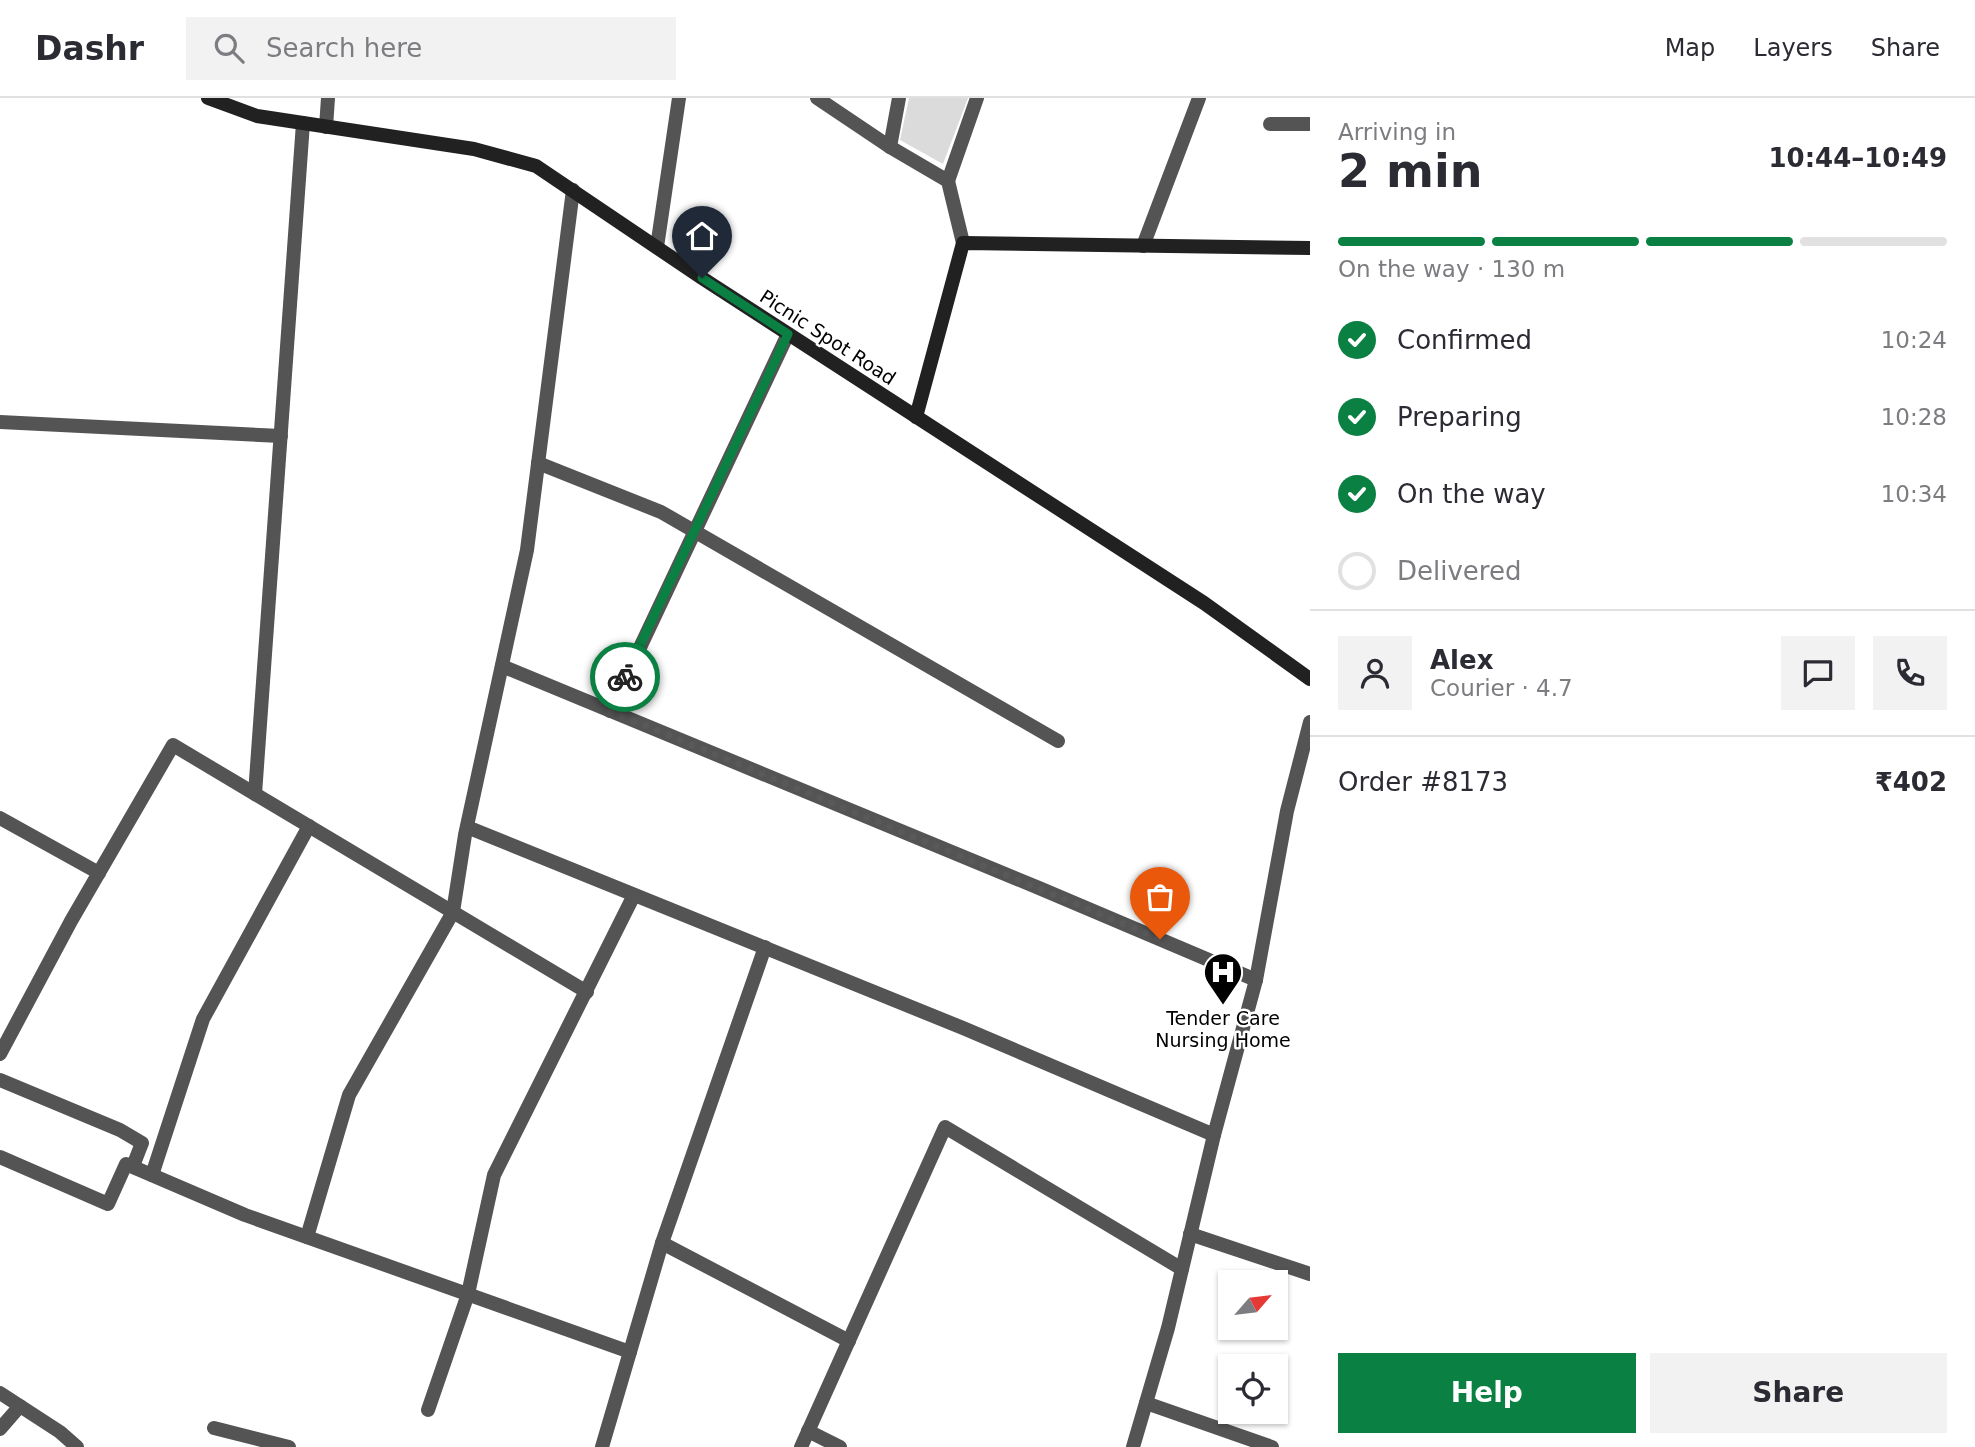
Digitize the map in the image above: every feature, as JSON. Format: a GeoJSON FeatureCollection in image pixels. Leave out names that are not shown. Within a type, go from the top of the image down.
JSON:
{"type":"FeatureCollection","features":[{"type":"Feature","properties":{"kind":"street","name":"Picnic Spot Road"},"geometry":{"type":"LineString","coordinates":[[208,98],[257,116],[474,149],[536,166],[788,334],[1203,603],[1310,679]]}},
{"type":"Feature","properties":{"kind":"street"},"geometry":{"type":"LineString","coordinates":[[326,127],[328,98]]}},
{"type":"Feature","properties":{"kind":"street"},"geometry":{"type":"LineString","coordinates":[[657,247],[679,98]]}},
{"type":"Feature","properties":{"kind":"street"},"geometry":{"type":"LineString","coordinates":[[817,98],[890,147],[948,181]]}},
{"type":"Feature","properties":{"kind":"street"},"geometry":{"type":"LineString","coordinates":[[890,147],[898,98]]}},
{"type":"Feature","properties":{"kind":"street"},"geometry":{"type":"LineString","coordinates":[[916,416],[963,243],[948,181],[977,98]]}},
{"type":"Feature","properties":{"kind":"street"},"geometry":{"type":"LineString","coordinates":[[1143,246],[1199,98]]}},
{"type":"Feature","properties":{"kind":"street"},"geometry":{"type":"LineString","coordinates":[[255,794],[303,123]]}},
{"type":"Feature","properties":{"kind":"street"},"geometry":{"type":"LineString","coordinates":[[1270,124],[1310,124]]}},
{"type":"Feature","properties":{"kind":"street"},"geometry":{"type":"LineString","coordinates":[[307,1237],[349,1095],[453,912],[467,827],[527,550],[573,190]]}},
{"type":"Feature","properties":{"kind":"street"},"geometry":{"type":"LineString","coordinates":[[963,243],[1310,248]]}},
{"type":"Feature","properties":{"kind":"street"},"geometry":{"type":"LineString","coordinates":[[610,711],[788,334]]}},
{"type":"Feature","properties":{"kind":"street"},"geometry":{"type":"LineString","coordinates":[[0,422],[281,436]]}},
{"type":"Feature","properties":{"kind":"street"},"geometry":{"type":"LineString","coordinates":[[538,463],[661,512],[1058,741]]}},
{"type":"Feature","properties":{"kind":"street"},"geometry":{"type":"LineString","coordinates":[[502,666],[1256,980]]}},
{"type":"Feature","properties":{"kind":"street"},"geometry":{"type":"LineString","coordinates":[[1133,1447],[1168,1328],[1214,1135],[1256,980],[1287,811],[1310,722]]}},
{"type":"Feature","properties":{"kind":"street"},"geometry":{"type":"LineString","coordinates":[[0,1054],[173,745],[587,992]]}},
{"type":"Feature","properties":{"kind":"street"},"geometry":{"type":"LineString","coordinates":[[0,818],[99,873]]}},
{"type":"Feature","properties":{"kind":"street"},"geometry":{"type":"LineString","coordinates":[[152,1175],[203,1019],[309,826]]}},
{"type":"Feature","properties":{"kind":"street"},"geometry":{"type":"LineString","coordinates":[[467,827],[963,1028],[1214,1135]]}},
{"type":"Feature","properties":{"kind":"street"},"geometry":{"type":"LineString","coordinates":[[428,1410],[468,1294],[494,1175],[634,895]]}},
{"type":"Feature","properties":{"kind":"street"},"geometry":{"type":"LineString","coordinates":[[603,1447],[662,1243],[765,947]]}},
{"type":"Feature","properties":{"kind":"street"},"geometry":{"type":"LineString","coordinates":[[0,1080],[120,1129],[142,1143],[133,1166]]}},
{"type":"Feature","properties":{"kind":"street"},"geometry":{"type":"LineString","coordinates":[[801,1447],[945,1127],[1182,1269]]}},
{"type":"Feature","properties":{"kind":"street"},"geometry":{"type":"LineString","coordinates":[[0,1157],[108,1204],[127,1164],[245,1215],[630,1352]]}},
{"type":"Feature","properties":{"kind":"street"},"geometry":{"type":"LineString","coordinates":[[1190,1234],[1310,1274]]}},
{"type":"Feature","properties":{"kind":"street"},"geometry":{"type":"LineString","coordinates":[[662,1243],[849,1341]]}},
{"type":"Feature","properties":{"kind":"street"},"geometry":{"type":"LineString","coordinates":[[0,1393],[60,1432],[77,1447]]}},
{"type":"Feature","properties":{"kind":"street"},"geometry":{"type":"LineString","coordinates":[[1146,1403],[1272,1447]]}},
{"type":"Feature","properties":{"kind":"street"},"geometry":{"type":"LineString","coordinates":[[0,1429],[20,1406]]}},
{"type":"Feature","properties":{"kind":"street"},"geometry":{"type":"LineString","coordinates":[[214,1429],[289,1447]]}},
{"type":"Feature","properties":{"kind":"street"},"geometry":{"type":"LineString","coordinates":[[808,1431],[840,1447]]}},
{"type":"Feature","properties":{"kind":"shaded area"},"geometry":{"type":"Polygon","coordinates":[[[909,98],[968,98],[943,164],[900,140],[909,98]]]}},
{"type":"Feature","properties":{"kind":"way so far"},"geometry":{"type":"LineString","coordinates":[[625,677],[610,711],[1160,939]]}},
{"type":"Feature","properties":{"kind":"place","name":"Tender Care Nursing Home"},"geometry":{"type":"Point","coordinates":[1223,1006]}},
{"type":"Feature","properties":{"kind":"route"},"geometry":{"type":"LineString","coordinates":[[625,677],[788,334],[702,278]]}}]}
